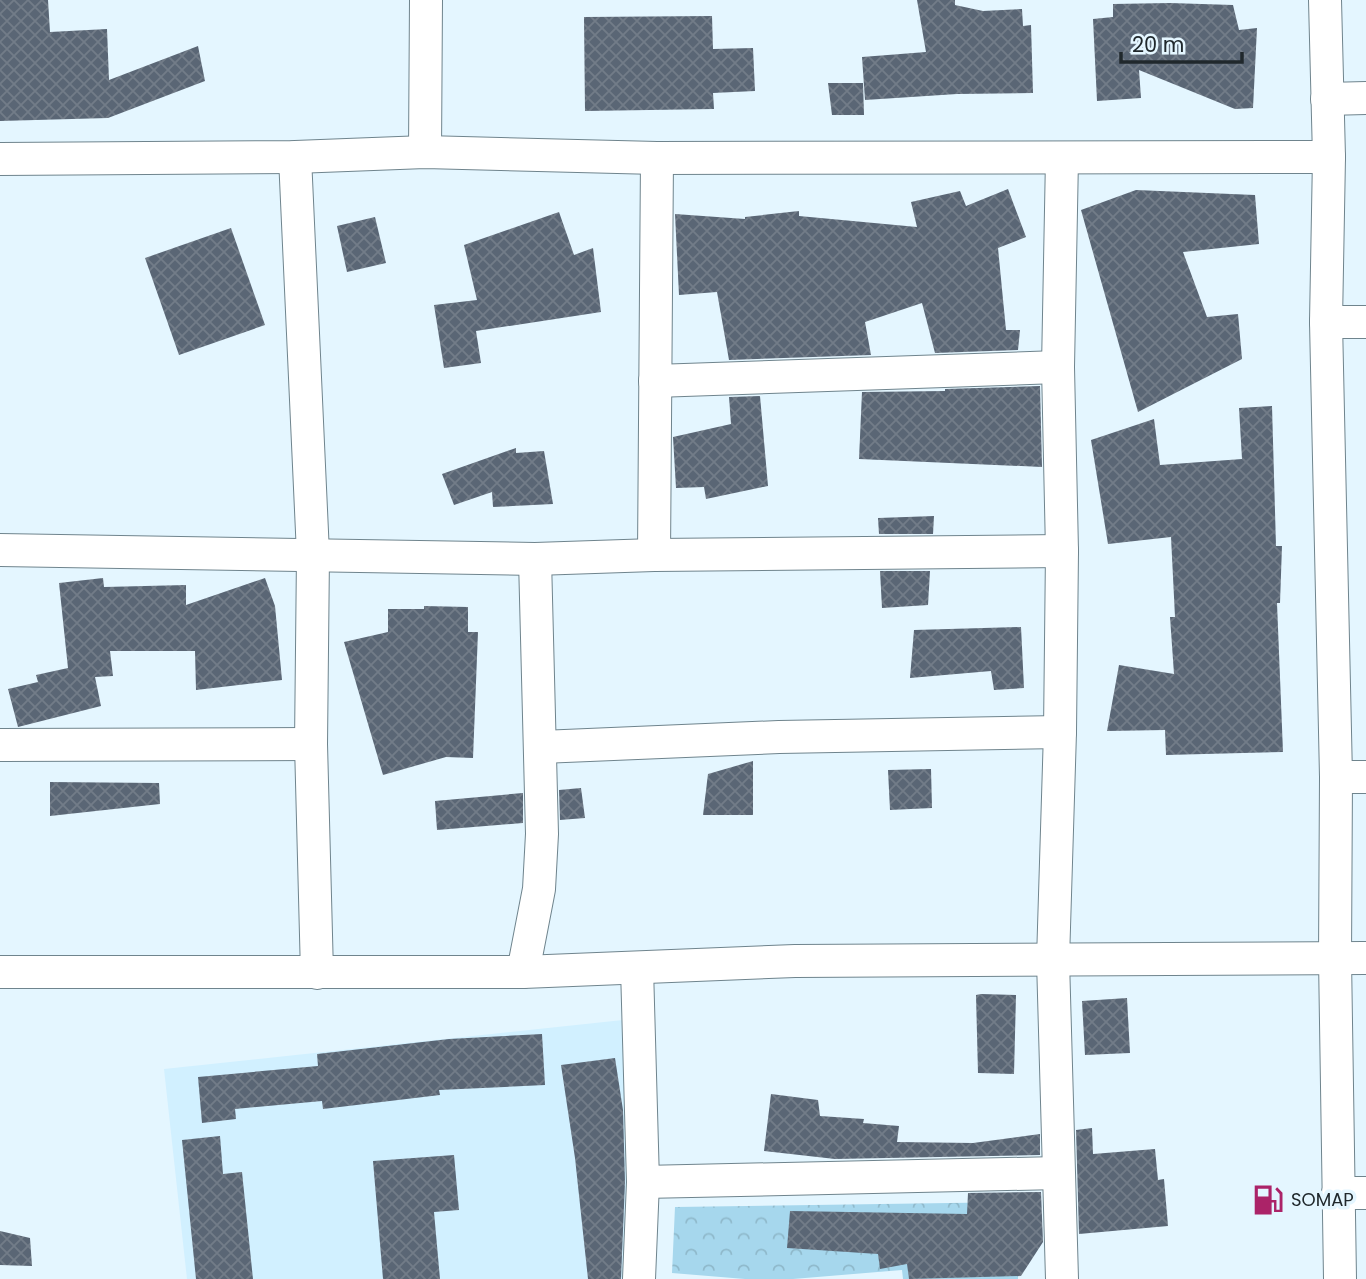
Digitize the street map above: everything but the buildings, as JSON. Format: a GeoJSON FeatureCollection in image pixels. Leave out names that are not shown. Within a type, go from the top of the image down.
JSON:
{"type":"FeatureCollection","features":[{"type":"Feature","properties":{"kind":"street"},"geometry":{"type":"LineString","coordinates":[[425,152],[426,0]]}},
{"type":"Feature","properties":{"kind":"street"},"geometry":{"type":"LineString","coordinates":[[1325,0],[1329,156],[1326,322],[1351,777],[1335,958],[1352,1193],[1340,1279]]}},
{"type":"Feature","properties":{"kind":"street"},"geometry":{"type":"LineString","coordinates":[[1327,99],[1366,98]]}},
{"type":"Feature","properties":{"kind":"street"},"geometry":{"type":"LineString","coordinates":[[0,159],[295,157],[425,152],[657,158],[1329,156]]}},
{"type":"Feature","properties":{"kind":"street"},"geometry":{"type":"LineString","coordinates":[[295,157],[313,554],[311,744],[317,973]]}},
{"type":"Feature","properties":{"kind":"street"},"geometry":{"type":"LineString","coordinates":[[654,555],[657,158]]}},
{"type":"Feature","properties":{"kind":"street"},"geometry":{"type":"LineString","coordinates":[[1062,158],[1058,367],[1062,551],[1060,732],[1053,960],[1062,1279]]}},
{"type":"Feature","properties":{"kind":"street"},"geometry":{"type":"LineString","coordinates":[[1326,322],[1366,322]]}},
{"type":"Feature","properties":{"kind":"street"},"geometry":{"type":"LineString","coordinates":[[655,381],[1058,367]]}},
{"type":"Feature","properties":{"kind":"street"},"geometry":{"type":"LineString","coordinates":[[0,550],[535,559],[654,555],[1062,551]]}},
{"type":"Feature","properties":{"kind":"street"},"geometry":{"type":"LineString","coordinates":[[523,972],[540,889],[542,834],[535,559]]}},
{"type":"Feature","properties":{"kind":"street"},"geometry":{"type":"LineString","coordinates":[[541,747],[779,737],[1060,732]]}},
{"type":"Feature","properties":{"kind":"street"},"geometry":{"type":"LineString","coordinates":[[0,745],[311,744]]}},
{"type":"Feature","properties":{"kind":"street"},"geometry":{"type":"LineString","coordinates":[[0,972],[523,972],[795,961],[1366,958]]}},
{"type":"Feature","properties":{"kind":"street"},"geometry":{"type":"LineString","coordinates":[[637,968],[643,1182],[639,1279]]}},
{"type":"Feature","properties":{"kind":"street"},"geometry":{"type":"LineString","coordinates":[[643,1182],[1058,1173]]}},
{"type":"Feature","properties":{"kind":"shaded area"},"geometry":{"type":"Polygon","coordinates":[[[623,1020],[652,1279],[187,1279],[164,1069],[623,1020]]]}},
{"type":"Feature","properties":{"kind":"green space"},"geometry":{"type":"Polygon","coordinates":[[[1019,1202],[1018,1279],[903,1279],[902,1270],[793,1279],[745,1279],[672,1273],[675,1207],[1019,1202]]]}},
{"type":"Feature","properties":{"kind":"place","name":"SOMAP"},"geometry":{"type":"Point","coordinates":[1268,1200]}}]}
